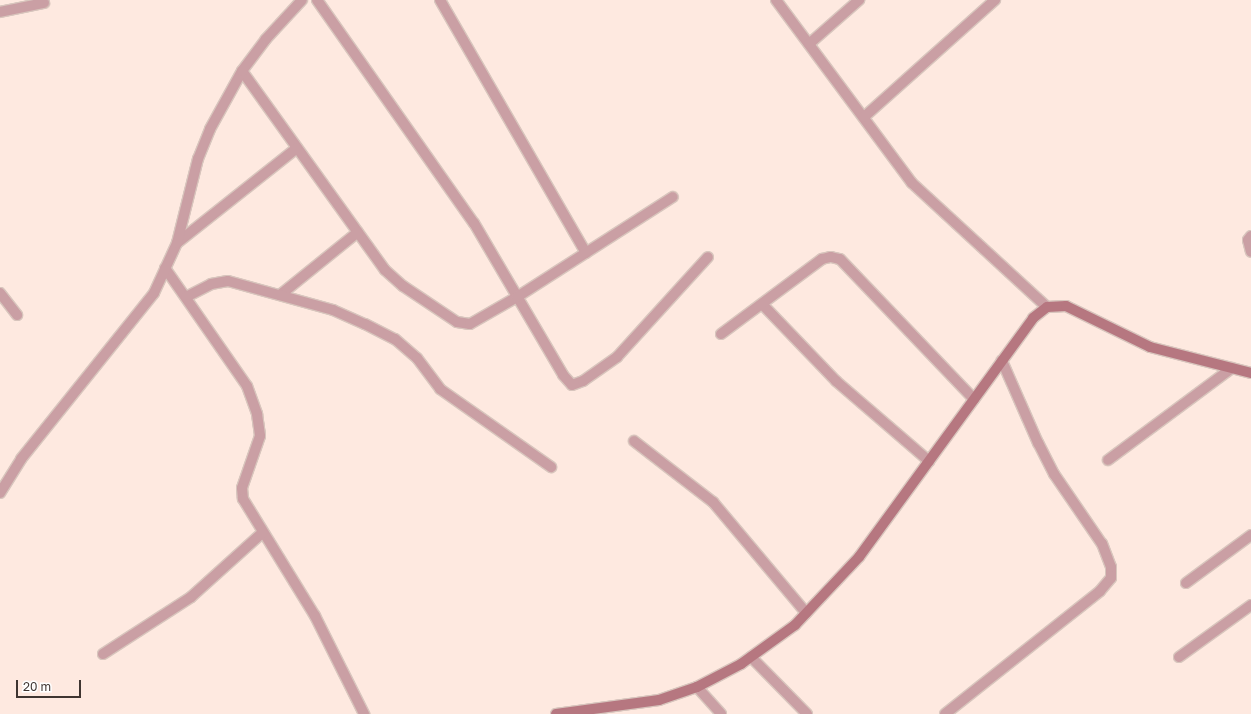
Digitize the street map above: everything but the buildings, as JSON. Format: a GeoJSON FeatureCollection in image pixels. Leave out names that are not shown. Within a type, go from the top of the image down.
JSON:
{"type":"FeatureCollection","features":[{"type":"Feature","properties":{"kind":"street"},"geometry":{"type":"LineString","coordinates":[[0,493],[21,459],[154,293],[177,243],[198,159],[210,129],[242,71],[266,39],[302,0]]}},
{"type":"Feature","properties":{"kind":"street"},"geometry":{"type":"LineString","coordinates":[[317,0],[474,222],[563,375],[572,385],[583,381],[617,357],[708,257]]}},
{"type":"Feature","properties":{"kind":"street"},"geometry":{"type":"LineString","coordinates":[[440,0],[586,253]]}},
{"type":"Feature","properties":{"kind":"street"},"geometry":{"type":"LineString","coordinates":[[776,0],[912,183],[1047,307]]}},
{"type":"Feature","properties":{"kind":"street"},"geometry":{"type":"LineString","coordinates":[[809,44],[859,0]]}},
{"type":"Feature","properties":{"kind":"street"},"geometry":{"type":"LineString","coordinates":[[864,117],[995,0]]}},
{"type":"Feature","properties":{"kind":"street"},"geometry":{"type":"LineString","coordinates":[[0,12],[44,3]]}},
{"type":"Feature","properties":{"kind":"street"},"geometry":{"type":"LineString","coordinates":[[242,71],[385,270],[403,286],[457,322],[470,324],[517,297],[673,197]]}},
{"type":"Feature","properties":{"kind":"street"},"geometry":{"type":"LineString","coordinates":[[177,243],[297,148]]}},
{"type":"Feature","properties":{"kind":"street"},"geometry":{"type":"LineString","coordinates":[[280,295],[358,232]]}},
{"type":"Feature","properties":{"kind":"street"},"geometry":{"type":"LineString","coordinates":[[1251,236],[1248,240],[1251,252]]}},
{"type":"Feature","properties":{"kind":"street"},"geometry":{"type":"LineString","coordinates":[[721,334],[822,259],[831,257],[840,259],[974,399]]}},
{"type":"Feature","properties":{"kind":"street"},"geometry":{"type":"LineString","coordinates":[[165,268],[247,386],[257,414],[260,436],[242,488],[248,510],[315,616],[364,714]]}},
{"type":"Feature","properties":{"kind":"street"},"geometry":{"type":"LineString","coordinates":[[186,297],[211,284],[228,281],[333,310],[395,339],[417,358],[440,389],[551,467]]}},
{"type":"Feature","properties":{"kind":"street"},"geometry":{"type":"LineString","coordinates":[[0,293],[17,315]]}},
{"type":"Feature","properties":{"kind":"street"},"geometry":{"type":"LineString","coordinates":[[762,304],[836,381],[929,461]]}},
{"type":"Feature","properties":{"kind":"street"},"geometry":{"type":"LineString","coordinates":[[556,714],[589,712],[659,700],[697,687],[751,657],[795,625],[859,557],[1033,318],[1047,307],[1066,306],[1150,347],[1251,373]]}},
{"type":"Feature","properties":{"kind":"street"},"geometry":{"type":"LineString","coordinates":[[945,714],[1100,591],[1111,578],[1112,567],[1102,544],[1054,474],[1038,444],[1002,361]]}},
{"type":"Feature","properties":{"kind":"street"},"geometry":{"type":"LineString","coordinates":[[1108,460],[1232,368]]}},
{"type":"Feature","properties":{"kind":"street"},"geometry":{"type":"LineString","coordinates":[[634,441],[713,502],[806,613]]}},
{"type":"Feature","properties":{"kind":"street"},"geometry":{"type":"LineString","coordinates":[[103,654],[191,597],[262,534]]}},
{"type":"Feature","properties":{"kind":"street"},"geometry":{"type":"LineString","coordinates":[[1186,583],[1251,535]]}},
{"type":"Feature","properties":{"kind":"street"},"geometry":{"type":"LineString","coordinates":[[1179,657],[1251,605]]}},
{"type":"Feature","properties":{"kind":"street"},"geometry":{"type":"LineString","coordinates":[[751,657],[807,714]]}},
{"type":"Feature","properties":{"kind":"street"},"geometry":{"type":"LineString","coordinates":[[697,687],[721,714]]}}]}
